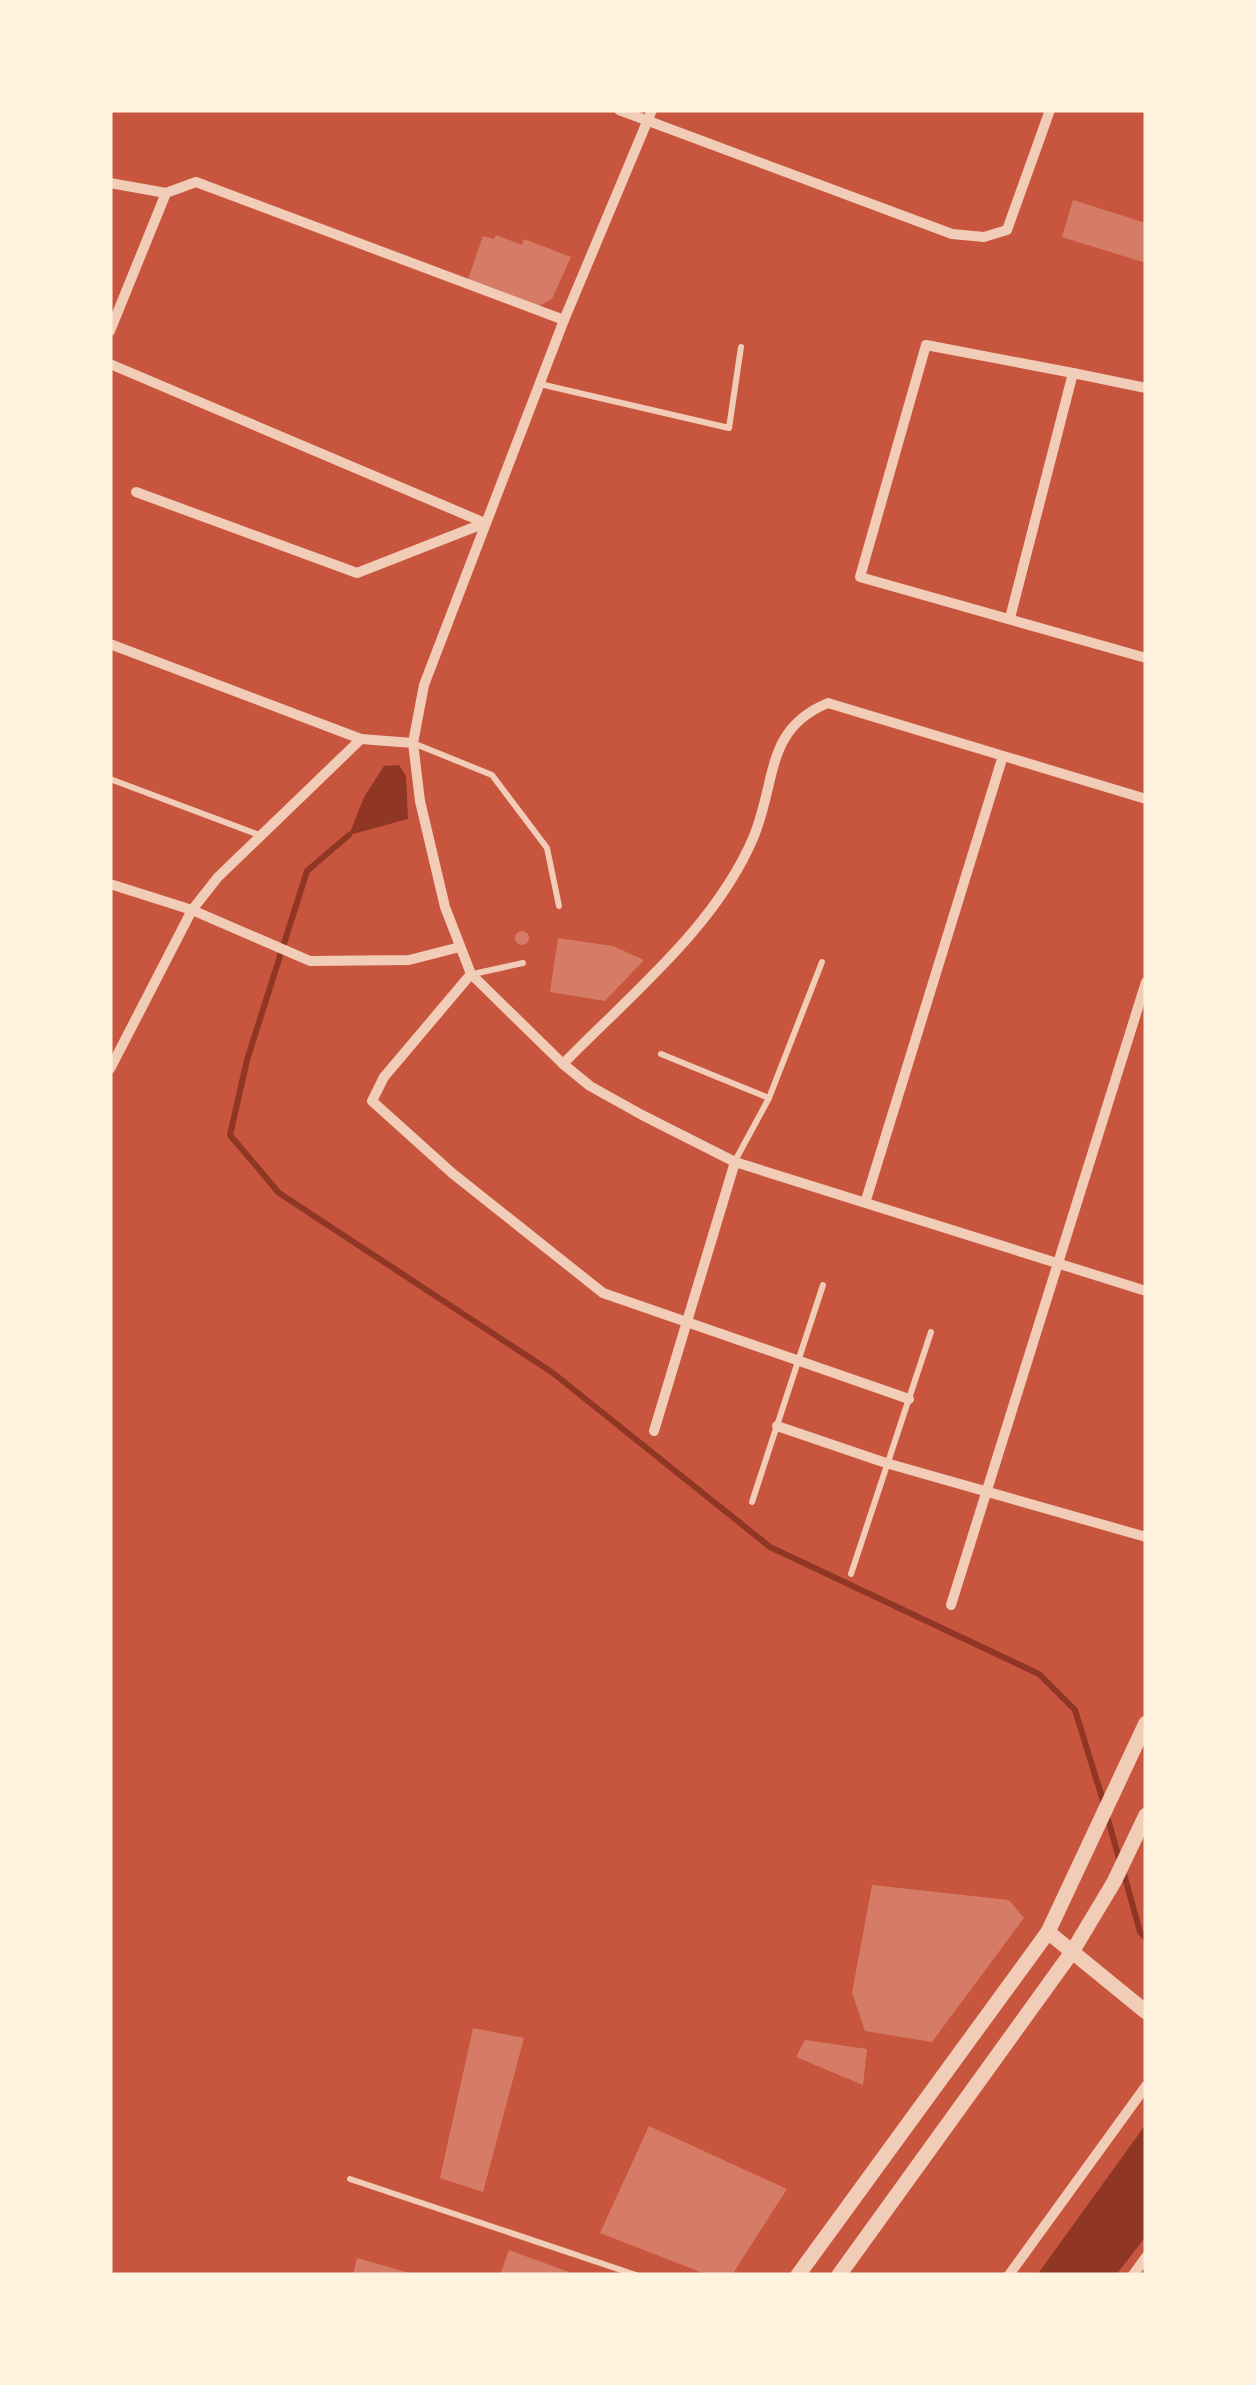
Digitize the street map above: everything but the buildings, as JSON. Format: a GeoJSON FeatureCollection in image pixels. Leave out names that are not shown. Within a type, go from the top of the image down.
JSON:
{"type":"FeatureCollection","features":[{"type":"Feature","properties":{"kind":"street"},"geometry":{"type":"LineString","coordinates":[[619,110],[650,116],[952,234],[984,236],[1007,230],[1050,110]]}},
{"type":"Feature","properties":{"kind":"street"},"geometry":{"type":"LineString","coordinates":[[650,116],[564,320],[424,685],[413,743],[428,843],[471,974],[563,1064],[642,1116],[735,1162],[866,1200],[1146,1292]]}},
{"type":"Feature","properties":{"kind":"street"},"geometry":{"type":"LineString","coordinates":[[110,183],[166,193],[196,182],[564,320]]}},
{"type":"Feature","properties":{"kind":"street"},"geometry":{"type":"LineString","coordinates":[[110,331],[166,193]]}},
{"type":"Feature","properties":{"kind":"street"},"geometry":{"type":"LineString","coordinates":[[1146,388],[926,345],[860,577],[1146,658]]}},
{"type":"Feature","properties":{"kind":"street"},"geometry":{"type":"LineString","coordinates":[[110,364],[485,522]]}},
{"type":"Feature","properties":{"kind":"street"},"geometry":{"type":"LineString","coordinates":[[1010,618],[1072,373]]}},
{"type":"Feature","properties":{"kind":"street"},"geometry":{"type":"LineString","coordinates":[[136,492],[357,573],[485,522]]}},
{"type":"Feature","properties":{"kind":"street"},"geometry":{"type":"LineString","coordinates":[[110,644],[360,738],[413,743]]}},
{"type":"Feature","properties":{"kind":"street"},"geometry":{"type":"LineString","coordinates":[[563,1064],[701,923],[753,838],[787,728],[809,711],[828,703],[1002,759],[1146,799]]}},
{"type":"Feature","properties":{"kind":"street"},"geometry":{"type":"LineString","coordinates":[[110,1069],[192,910],[218,877],[360,738]]}},
{"type":"Feature","properties":{"kind":"street"},"geometry":{"type":"LineString","coordinates":[[866,1200],[1002,759]]}},
{"type":"Feature","properties":{"kind":"street"},"geometry":{"type":"LineString","coordinates":[[110,884],[192,910],[310,961],[409,960],[460,947]]}},
{"type":"Feature","properties":{"kind":"street"},"geometry":{"type":"LineString","coordinates":[[471,974],[384,1077],[372,1101],[452,1173],[603,1293],[686,1325],[909,1399]]}},
{"type":"Feature","properties":{"kind":"street"},"geometry":{"type":"LineString","coordinates":[[950,1605],[1062,1262],[1146,982]]}},
{"type":"Feature","properties":{"kind":"street"},"geometry":{"type":"LineString","coordinates":[[654,1431],[735,1162]]}},
{"type":"Feature","properties":{"kind":"street"},"geometry":{"type":"LineString","coordinates":[[777,1426],[886,1463],[1146,1537]]}},
{"type":"Feature","properties":{"kind":"street"},"geometry":{"type":"LineString","coordinates":[[798,2275],[1048,1932],[1146,1723]]}},
{"type":"Feature","properties":{"kind":"street"},"geometry":{"type":"LineString","coordinates":[[839,2275],[1072,1952],[1114,1882],[1146,1815]]}},
{"type":"Feature","properties":{"kind":"street"},"geometry":{"type":"LineString","coordinates":[[1048,1932],[1146,2012]]}},
{"type":"Feature","properties":{"kind":"street"},"geometry":{"type":"LineString","coordinates":[[1009,2275],[1146,2086]]}},
{"type":"Feature","properties":{"kind":"street"},"geometry":{"type":"LineString","coordinates":[[1133,2275],[1146,2258]]}},
{"type":"Feature","properties":{"kind":"lane"},"geometry":{"type":"LineString","coordinates":[[540,384],[729,428],[741,347]]}},
{"type":"Feature","properties":{"kind":"lane"},"geometry":{"type":"LineString","coordinates":[[413,743],[492,776],[548,848],[559,906]]}},
{"type":"Feature","properties":{"kind":"lane"},"geometry":{"type":"LineString","coordinates":[[110,779],[263,836]]}},
{"type":"Feature","properties":{"kind":"lane"},"geometry":{"type":"LineString","coordinates":[[735,1162],[769,1098],[822,962]]}},
{"type":"Feature","properties":{"kind":"lane"},"geometry":{"type":"LineString","coordinates":[[471,974],[523,963]]}},
{"type":"Feature","properties":{"kind":"lane"},"geometry":{"type":"LineString","coordinates":[[661,1054],[769,1098]]}},
{"type":"Feature","properties":{"kind":"lane"},"geometry":{"type":"LineString","coordinates":[[752,1502],[824,1285]]}},
{"type":"Feature","properties":{"kind":"lane"},"geometry":{"type":"LineString","coordinates":[[851,1574],[931,1332]]}},
{"type":"Feature","properties":{"kind":"lane"},"geometry":{"type":"LineString","coordinates":[[350,2179],[636,2275]]}},
{"type":"Feature","properties":{"kind":"shaded area"},"geometry":{"type":"Polygon","coordinates":[[[399,765],[406,776],[408,819],[349,835],[364,797],[384,766],[399,765]]]}},
{"type":"Feature","properties":{"kind":"shaded area"},"geometry":{"type":"Polygon","coordinates":[[[1146,2124],[1146,2236],[1116,2275],[1037,2275],[1146,2124]]]}},
{"type":"Feature","properties":{"kind":"waterway"},"geometry":{"type":"LineString","coordinates":[[349,835],[307,871],[247,1060],[230,1135],[279,1193],[553,1373],[770,1547],[1039,1674],[1075,1710],[1104,1804]]}},
{"type":"Feature","properties":{"kind":"waterway"},"geometry":{"type":"LineString","coordinates":[[1107,1816],[1120,1862]]}},
{"type":"Feature","properties":{"kind":"waterway"},"geometry":{"type":"LineString","coordinates":[[1124,1874],[1140,1932],[1146,1938]]}}]}
